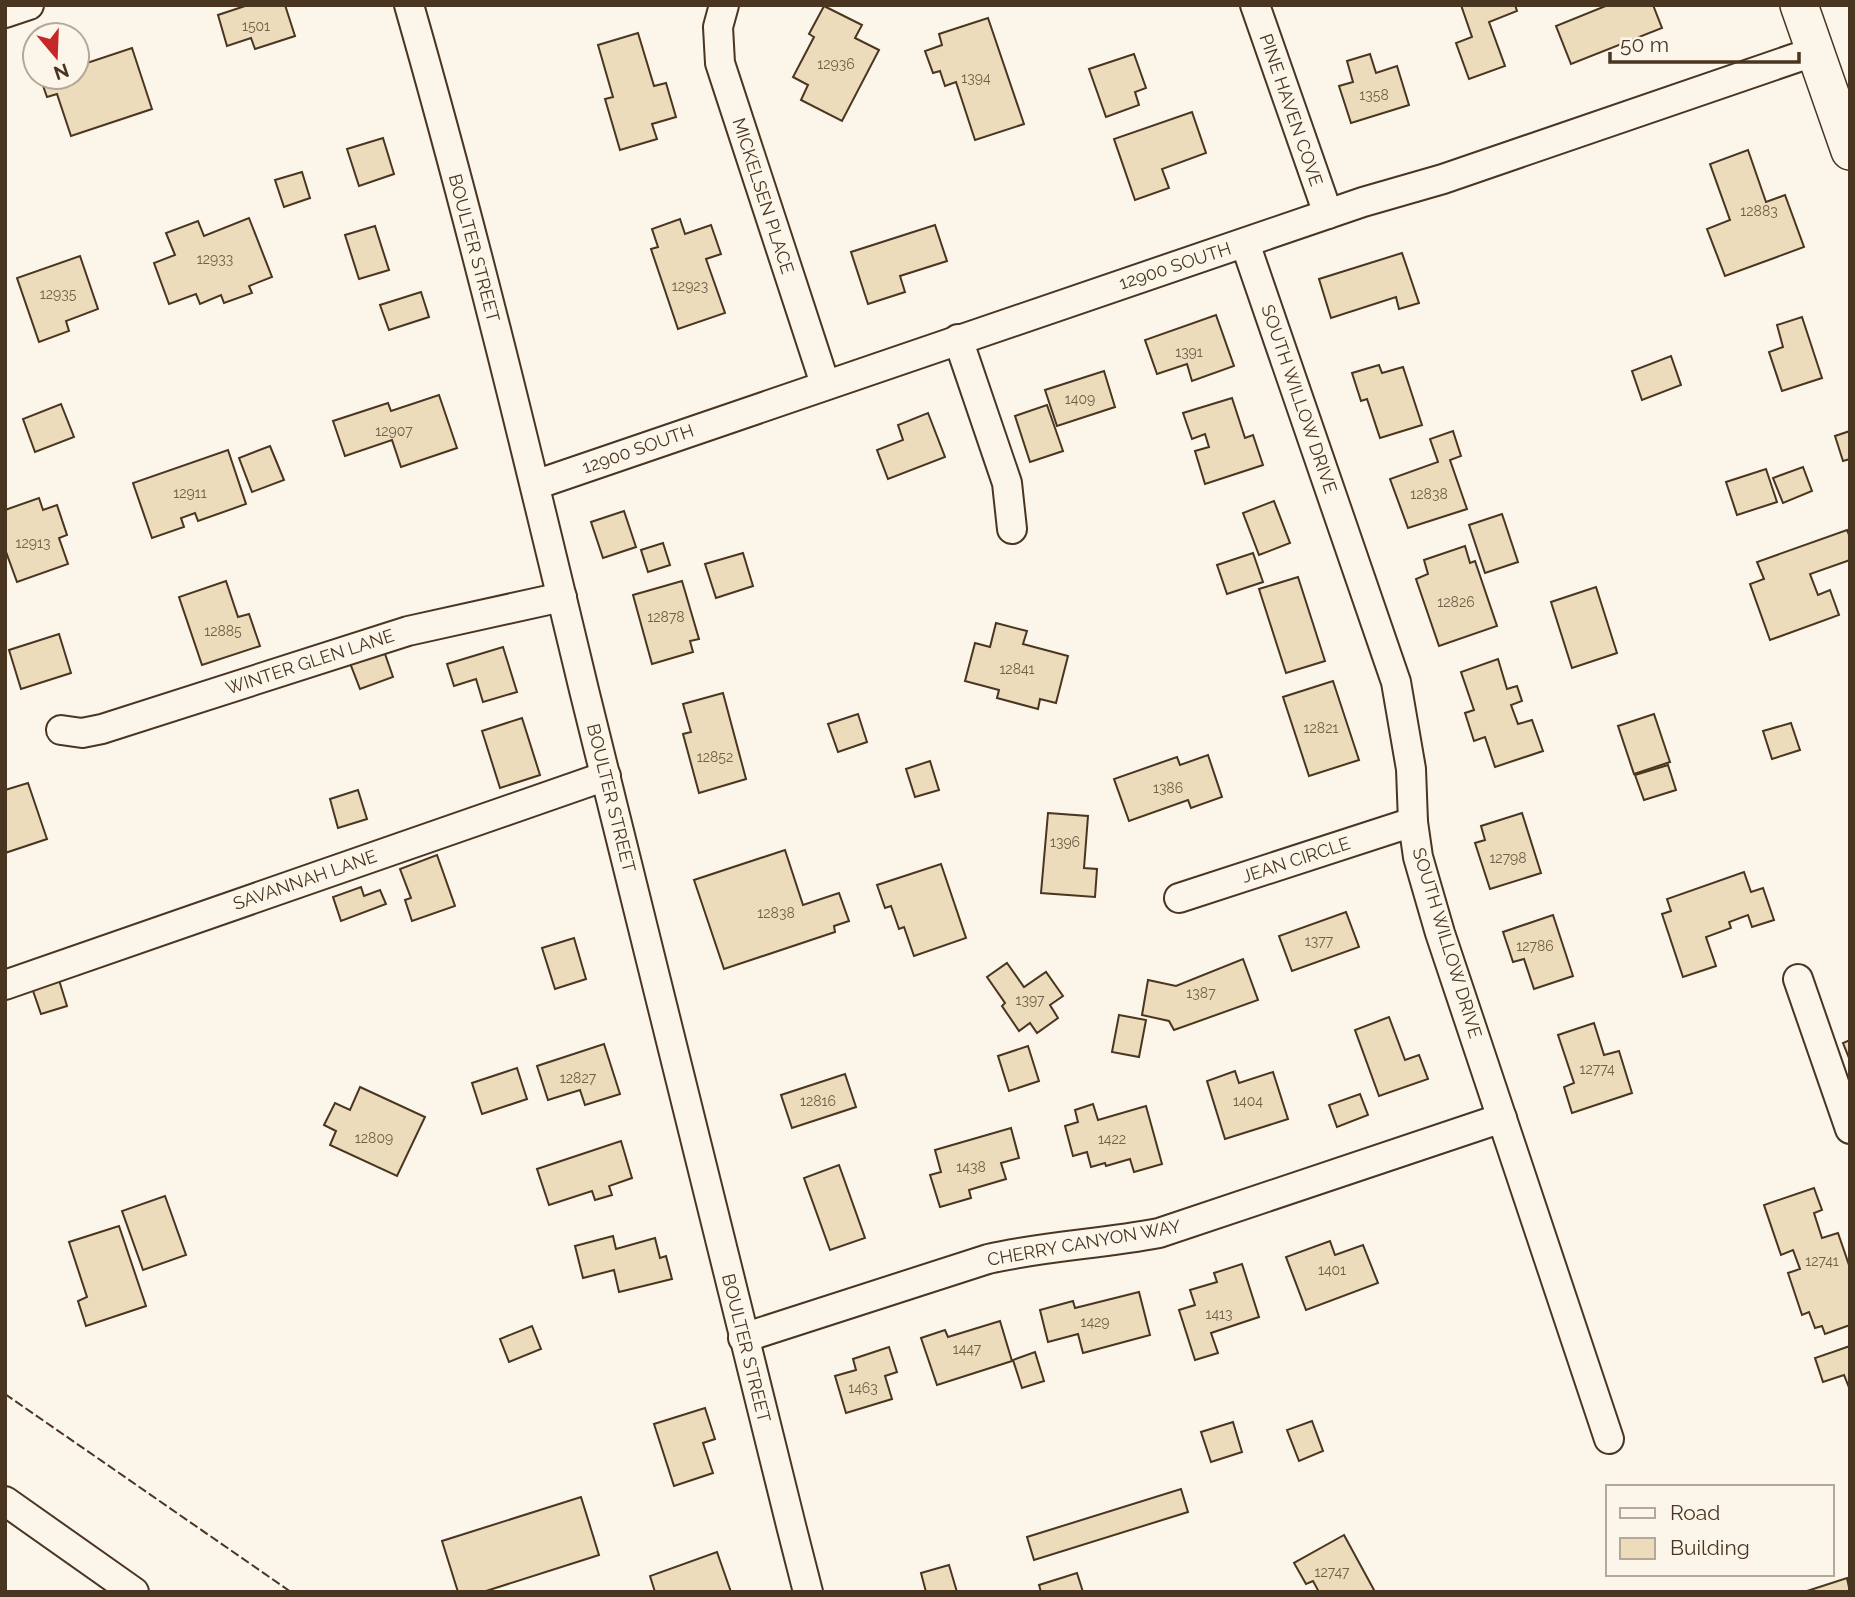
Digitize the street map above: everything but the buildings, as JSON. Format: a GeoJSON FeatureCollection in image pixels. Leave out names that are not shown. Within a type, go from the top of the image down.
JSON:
{"type":"FeatureCollection","features":[{"type":"Feature","properties":{"kind":"main road"},"geometry":{"type":"LineString","coordinates":[[1798,5],[1850,151]]}},
{"type":"Feature","properties":{"kind":"street"},"geometry":{"type":"LineString","coordinates":[[5,13],[29,5]]}},
{"type":"Feature","properties":{"kind":"street","name":"BOULTER STREET"},"geometry":{"type":"LineString","coordinates":[[409,5],[431,80],[535,485],[743,1338],[808,1592]]}},
{"type":"Feature","properties":{"kind":"street","name":"MICKELSEN PLACE"},"geometry":{"type":"LineString","coordinates":[[724,5],[718,27],[720,63],[825,384]]}},
{"type":"Feature","properties":{"kind":"street","name":"PINE HAVEN COVE"},"geometry":{"type":"LineString","coordinates":[[1255,5],[1328,214]]}},
{"type":"Feature","properties":{"kind":"street","name":"12900 SOUTH"},"geometry":{"type":"LineString","coordinates":[[535,485],[825,384],[1328,214],[1443,179],[1816,51]]}},
{"type":"Feature","properties":{"kind":"street","name":"SOUTH WILLOW DRIVE"},"geometry":{"type":"LineString","coordinates":[[1245,243],[1395,682],[1411,769],[1413,822],[1420,865],[1440,933],[1609,1439]]}},
{"type":"Feature","properties":{"kind":"street"},"geometry":{"type":"LineString","coordinates":[[958,339],[1007,483],[1012,529]]}},
{"type":"Feature","properties":{"kind":"street","name":"WINTER GLEN LANE"},"geometry":{"type":"LineString","coordinates":[[61,730],[82,733],[102,729],[408,631],[562,597]]}},
{"type":"Feature","properties":{"kind":"street","name":"SAVANNAH LANE"},"geometry":{"type":"LineString","coordinates":[[5,985],[606,776]]}},
{"type":"Feature","properties":{"kind":"street","name":"JEAN CIRCLE"},"geometry":{"type":"LineString","coordinates":[[1180,898],[1413,822]]}},
{"type":"Feature","properties":{"kind":"street"},"geometry":{"type":"LineString","coordinates":[[1798,979],[1850,1129]]}},
{"type":"Feature","properties":{"kind":"street","name":"CHERRY CANYON WAY"},"geometry":{"type":"LineString","coordinates":[[743,1338],[988,1259],[1020,1252],[1159,1233],[1502,1118]]}},
{"type":"Feature","properties":{"kind":"street"},"geometry":{"type":"LineString","coordinates":[[5,1501],[134,1592]]}},
{"type":"Feature","properties":{"kind":"fence"},"geometry":{"type":"LineString","coordinates":[[5,1394],[291,1592]]}}]}
